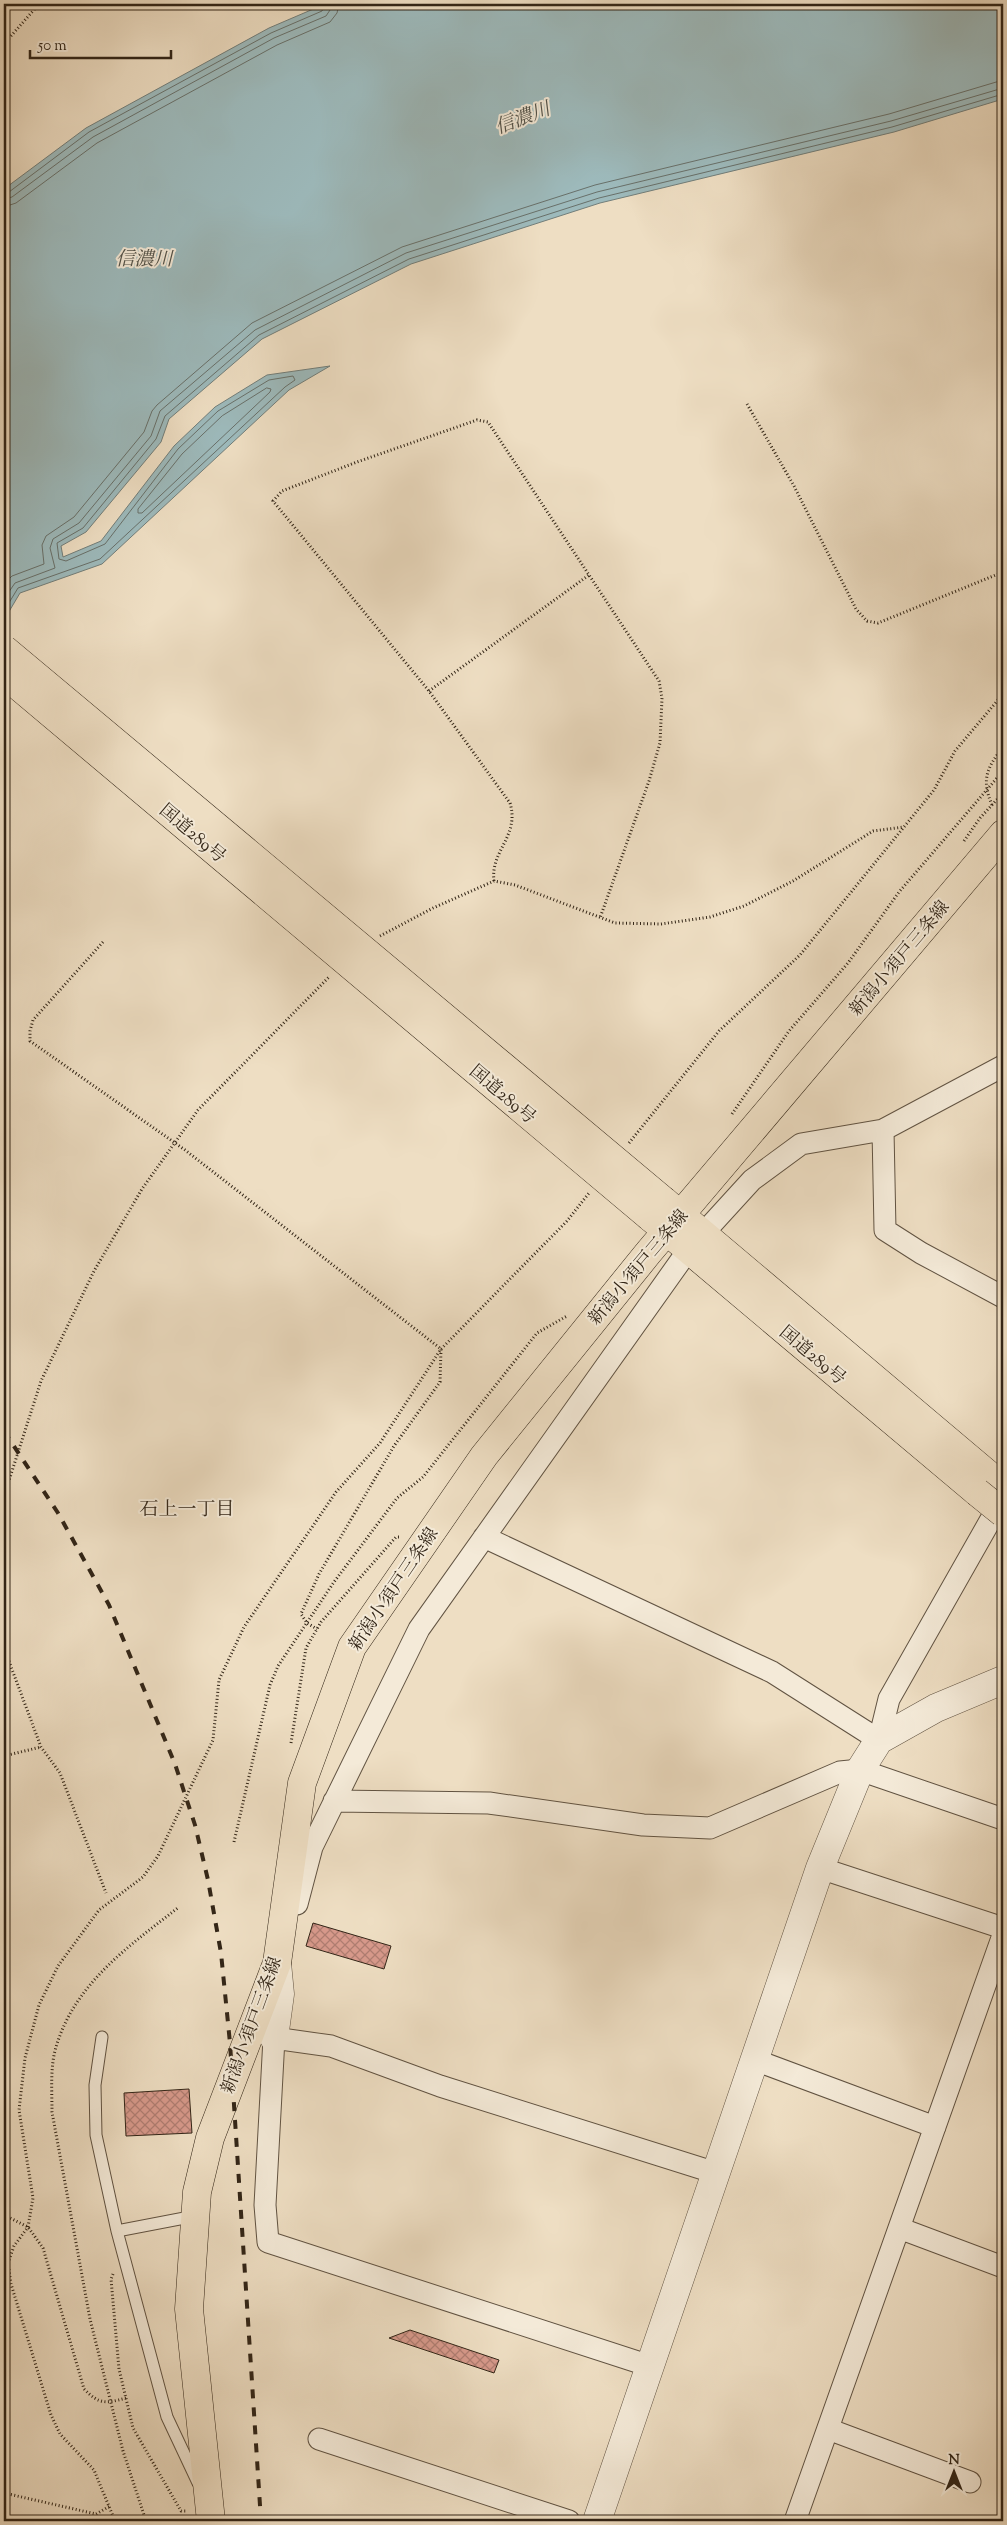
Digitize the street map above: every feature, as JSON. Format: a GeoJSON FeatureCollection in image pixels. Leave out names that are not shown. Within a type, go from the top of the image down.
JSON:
{"type":"FeatureCollection","features":[{"type":"Feature","properties":{"kind":"main road","name":"国道289号"},"geometry":{"type":"LineString","coordinates":[[4,649],[666,1216]]}},
{"type":"Feature","properties":{"kind":"main road","name":"国道289号"},"geometry":{"type":"LineString","coordinates":[[4,674],[666,1216],[989,1484],[1003,1513]]}},
{"type":"Feature","properties":{"kind":"main road","name":"新潟小須戸三条線"},"geometry":{"type":"LineString","coordinates":[[211,2515],[188,2309],[197,2192],[210,2138],[277,1963],[302,1783],[352,1647],[484,1456],[666,1216],[1003,834]]}},
{"type":"Feature","properties":{"kind":"street"},"geometry":{"type":"LineString","coordinates":[[650,2366],[268,2242],[265,2205],[274,2038],[280,1994],[277,1963],[292,1928],[302,1881],[312,1847],[419,1629],[696,1241],[752,1180],[801,1144],[883,1130],[1003,1066]]}},
{"type":"Feature","properties":{"kind":"street"},"geometry":{"type":"LineString","coordinates":[[883,1130],[885,1230],[921,1253],[1003,1297]]}},
{"type":"Feature","properties":{"kind":"street"},"geometry":{"type":"LineString","coordinates":[[597,2521],[820,1868],[860,1770],[879,1740],[889,1699],[1003,1498]]}},
{"type":"Feature","properties":{"kind":"street"},"geometry":{"type":"LineString","coordinates":[[484,1536],[772,1672],[879,1740]]}},
{"type":"Feature","properties":{"kind":"street"},"geometry":{"type":"LineString","coordinates":[[879,1740],[936,1708],[1003,1680]]}},
{"type":"Feature","properties":{"kind":"street"},"geometry":{"type":"LineString","coordinates":[[334,1801],[489,1803],[643,1825],[710,1828],[840,1772],[860,1770],[1003,1819]]}},
{"type":"Feature","properties":{"kind":"street"},"geometry":{"type":"LineString","coordinates":[[820,1868],[1003,1928]]}},
{"type":"Feature","properties":{"kind":"street"},"geometry":{"type":"LineString","coordinates":[[795,2521],[1003,1935]]}},
{"type":"Feature","properties":{"kind":"street"},"geometry":{"type":"LineString","coordinates":[[274,2038],[331,2046],[440,2086],[716,2173]]}},
{"type":"Feature","properties":{"kind":"street"},"geometry":{"type":"LineString","coordinates":[[754,2060],[935,2127]]}},
{"type":"Feature","properties":{"kind":"street"},"geometry":{"type":"LineString","coordinates":[[899,2228],[1003,2266]]}},
{"type":"Feature","properties":{"kind":"street"},"geometry":{"type":"LineString","coordinates":[[828,2429],[970,2482]]}},
{"type":"Feature","properties":{"kind":"street"},"geometry":{"type":"LineString","coordinates":[[319,2439],[568,2521]]}},
{"type":"Feature","properties":{"kind":"lane"},"geometry":{"type":"LineString","coordinates":[[102,2037],[95,2085],[96,2135],[117,2231],[167,2416],[211,2515]]}},
{"type":"Feature","properties":{"kind":"lane"},"geometry":{"type":"LineString","coordinates":[[117,2231],[195,2216]]}},
{"type":"Feature","properties":{"kind":"path"},"geometry":{"type":"LineString","coordinates":[[4,44],[39,4]]}},
{"type":"Feature","properties":{"kind":"path"},"geometry":{"type":"LineString","coordinates":[[747,404],[794,486],[856,610],[867,621],[878,623],[1003,572]]}},
{"type":"Feature","properties":{"kind":"path"},"geometry":{"type":"LineString","coordinates":[[494,881],[494,864],[512,828],[513,815],[510,803],[429,691],[273,501],[282,491],[357,462],[477,420],[488,422],[659,681],[662,698],[660,743],[649,780],[600,918]]}},
{"type":"Feature","properties":{"kind":"path"},"geometry":{"type":"LineString","coordinates":[[429,691],[589,575]]}},
{"type":"Feature","properties":{"kind":"path"},"geometry":{"type":"LineString","coordinates":[[992,805],[986,791],[987,768],[1003,747]]}},
{"type":"Feature","properties":{"kind":"path"},"geometry":{"type":"LineString","coordinates":[[732,1114],[789,1031],[848,962],[899,892],[1003,771]]}},
{"type":"Feature","properties":{"kind":"path"},"geometry":{"type":"LineString","coordinates":[[376,939],[383,933],[433,908],[494,881],[515,886],[615,923],[661,924],[710,917],[744,906],[793,881],[873,831],[905,827]]}},
{"type":"Feature","properties":{"kind":"path"},"geometry":{"type":"LineString","coordinates":[[103,942],[33,1020],[30,1030],[30,1041],[174,1143],[441,1348],[440,1382],[394,1446],[319,1574],[301,1614],[307,1623],[317,1629]]}},
{"type":"Feature","properties":{"kind":"path"},"geometry":{"type":"LineString","coordinates":[[4,1496],[41,1381],[94,1272],[142,1189],[198,1110],[332,975]]}},
{"type":"Feature","properties":{"kind":"path"},"geometry":{"type":"LineString","coordinates":[[234,1842],[270,1685],[278,1666],[334,1582],[397,1498],[423,1477],[536,1333],[569,1315]]}},
{"type":"Feature","properties":{"kind":"path"},"geometry":{"type":"LineString","coordinates":[[4,1648],[41,1747],[60,1773],[106,1893]]}},
{"type":"Feature","properties":{"kind":"path"},"geometry":{"type":"LineString","coordinates":[[4,1756],[41,1747]]}},
{"type":"Feature","properties":{"kind":"path"},"geometry":{"type":"LineString","coordinates":[[4,2215],[28,2227],[42,2248],[84,2389],[96,2401],[111,2402],[126,2398]]}},
{"type":"Feature","properties":{"kind":"path"},"geometry":{"type":"LineString","coordinates":[[121,2246],[111,2279],[119,2369],[133,2428],[180,2511],[211,2515]]}},
{"type":"Feature","properties":{"kind":"path"},"geometry":{"type":"LineString","coordinates":[[4,2494],[96,2514],[110,2506]]}},
{"type":"Feature","properties":{"kind":"water","name":"信濃川"},"geometry":{"type":"Polygon","coordinates":[[[325,4],[1003,4],[1003,99],[894,132],[600,203],[411,264],[262,339],[169,419],[161,442],[86,532],[61,546],[63,557],[101,541],[174,446],[215,407],[267,375],[330,366],[289,390],[102,564],[20,593],[4,620],[4,189],[86,128],[269,28],[325,4]]]}},
{"type":"Feature","properties":{"kind":"building"},"geometry":{"type":"Polygon","coordinates":[[[313,1923],[391,1946],[384,1969],[306,1946],[313,1923]]]}},
{"type":"Feature","properties":{"kind":"building"},"geometry":{"type":"Polygon","coordinates":[[[189,2089],[192,2133],[126,2136],[124,2093],[189,2089]]]}},
{"type":"Feature","properties":{"kind":"building"},"geometry":{"type":"Polygon","coordinates":[[[410,2330],[499,2360],[494,2373],[389,2338],[410,2330]]]}},
{"type":"Feature","properties":{"kind":"railway"},"geometry":{"type":"LineString","coordinates":[[4,1431],[58,1513],[109,1605],[175,1764],[195,1825],[208,1880],[221,1953],[230,2043],[261,2521]]}},
{"type":"Feature","properties":{"kind":"district","name":"石上一丁目"},"geometry":{"type":"Point","coordinates":[187,1508]}}]}
